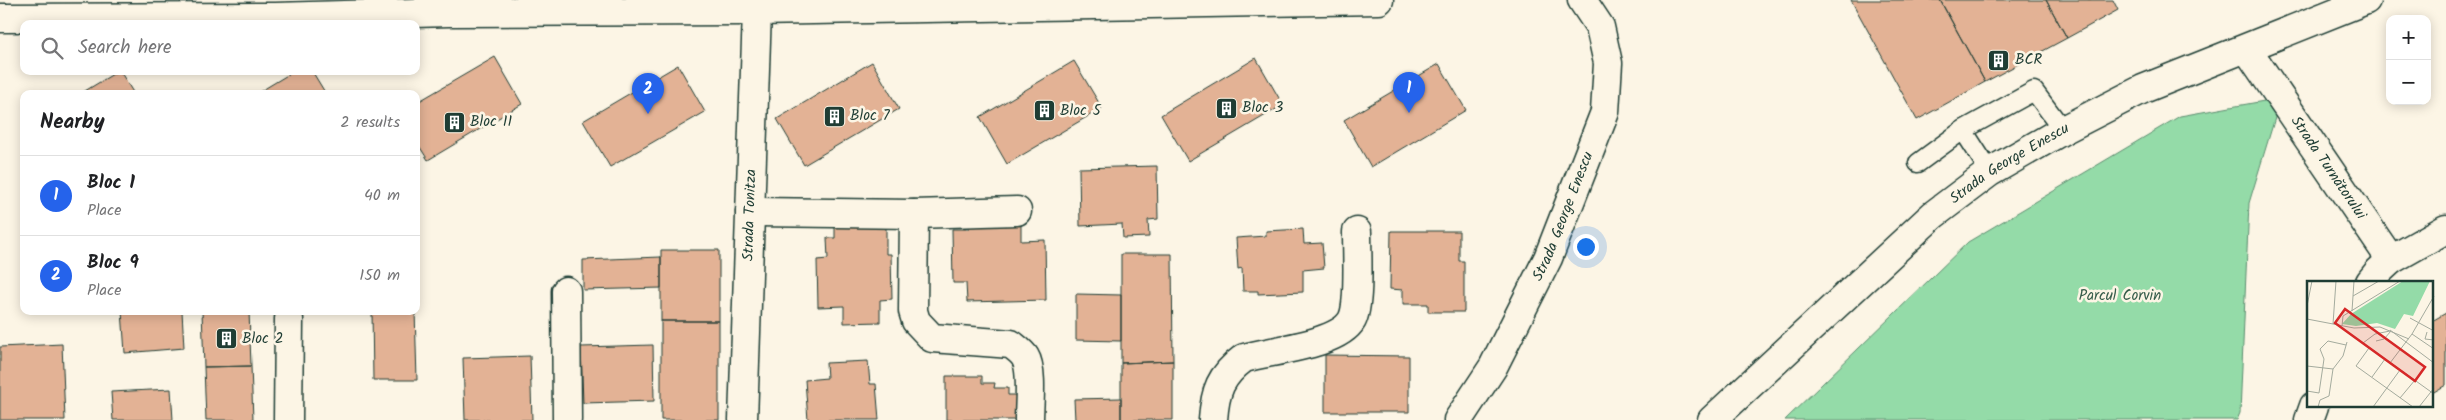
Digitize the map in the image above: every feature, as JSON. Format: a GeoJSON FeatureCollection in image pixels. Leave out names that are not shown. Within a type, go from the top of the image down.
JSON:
{"type":"FeatureCollection","features":[{"type":"Feature","properties":{"kind":"street"},"geometry":{"type":"LineString","coordinates":[[0,18],[275,8],[728,5],[757,10],[908,4],[1378,0]]}},
{"type":"Feature","properties":{"kind":"street","name":"Strada George Enescu"},"geometry":{"type":"LineString","coordinates":[[1458,420],[1493,367],[1548,258],[1605,112],[1608,63],[1600,27],[1582,0]]}},
{"type":"Feature","properties":{"kind":"street","name":"Strada George Enescu"},"geometry":{"type":"LineString","coordinates":[[1712,420],[1933,215],[1990,172],[2062,130],[2143,89],[2366,0]]}},
{"type":"Feature","properties":{"kind":"street","name":"Strada Tonitza"},"geometry":{"type":"LineString","coordinates":[[743,420],[757,10]]}},
{"type":"Feature","properties":{"kind":"street","name":"Strada Turnătorului"},"geometry":{"type":"LineString","coordinates":[[2247,49],[2391,260]]}},
{"type":"Feature","properties":{"kind":"street"},"geometry":{"type":"LineString","coordinates":[[750,212],[914,214],[1017,211]]}},
{"type":"Feature","properties":{"kind":"street"},"geometry":{"type":"LineString","coordinates":[[914,214],[913,310],[916,321],[932,338],[1011,344],[1019,350],[1026,358],[1028,367],[1029,420]]}},
{"type":"Feature","properties":{"kind":"street"},"geometry":{"type":"LineString","coordinates":[[2371,281],[2391,260],[2446,229]]}},
{"type":"Feature","properties":{"kind":"street"},"geometry":{"type":"LineString","coordinates":[[1213,420],[1214,396],[1219,386],[1230,370],[1244,358],[1329,338],[1342,331],[1351,321],[1356,301],[1357,232]]}},
{"type":"Feature","properties":{"kind":"street"},"geometry":{"type":"LineString","coordinates":[[566,291],[567,420]]}},
{"type":"Feature","properties":{"kind":"street"},"geometry":{"type":"LineString","coordinates":[[288,319],[288,420]]}},
{"type":"Feature","properties":{"kind":"street"},"geometry":{"type":"LineString","coordinates":[[2309,420],[2313,408]]}},
{"type":"Feature","properties":{"kind":"lane"},"geometry":{"type":"LineString","coordinates":[[1918,163],[1963,130],[2034,91],[2062,130]]}},
{"type":"Feature","properties":{"kind":"lane"},"geometry":{"type":"LineString","coordinates":[[1963,130],[1990,172]]}},
{"type":"Feature","properties":{"kind":"green space","name":"Parcul Corvin"},"geometry":{"type":"Polygon","coordinates":[[[2281,98],[2249,203],[2240,413],[2237,420],[1785,420],[1968,242],[2180,116],[2281,98]]]}},
{"type":"Feature","properties":{"kind":"building"},"geometry":{"type":"Polygon","coordinates":[[[1851,0],[1940,0],[1985,82],[1917,120],[1851,0]]]}},
{"type":"Feature","properties":{"kind":"building","name":"BCR"},"geometry":{"type":"Polygon","coordinates":[[[1940,0],[2046,0],[2067,38],[1985,82],[1940,0]]]}},
{"type":"Feature","properties":{"kind":"building"},"geometry":{"type":"Polygon","coordinates":[[[2046,0],[2113,0],[2118,10],[2067,38],[2046,0]]]}},
{"type":"Feature","properties":{"kind":"building","name":"Bloc 11"},"geometry":{"type":"Polygon","coordinates":[[[495,57],[522,104],[428,160],[420,147],[420,101],[495,57]]]}},
{"type":"Feature","properties":{"kind":"building","name":"Bloc 3"},"geometry":{"type":"Polygon","coordinates":[[[1256,58],[1283,105],[1188,161],[1161,115],[1256,58]]]}},
{"type":"Feature","properties":{"kind":"building","name":"Bloc 5"},"geometry":{"type":"Polygon","coordinates":[[[1074,61],[1102,108],[1007,164],[980,117],[1074,61]]]}},
{"type":"Feature","properties":{"kind":"building","name":"Bloc 7"},"geometry":{"type":"Polygon","coordinates":[[[872,62],[899,109],[804,165],[777,119],[872,62]]]}},
{"type":"Feature","properties":{"kind":"building"},"geometry":{"type":"Polygon","coordinates":[[[1439,64],[1466,110],[1371,167],[1344,120],[1439,64]]]}},
{"type":"Feature","properties":{"kind":"building"},"geometry":{"type":"Polygon","coordinates":[[[678,65],[705,112],[610,167],[583,121],[678,65]]]}},
{"type":"Feature","properties":{"kind":"building"},"geometry":{"type":"Polygon","coordinates":[[[111,75],[122,75],[132,90],[87,90],[111,75]]]}},
{"type":"Feature","properties":{"kind":"building"},"geometry":{"type":"Polygon","coordinates":[[[287,75],[314,75],[324,90],[263,90],[287,75]]]}},
{"type":"Feature","properties":{"kind":"building"},"geometry":{"type":"Polygon","coordinates":[[[1157,166],[1158,219],[1148,220],[1149,237],[1123,238],[1122,224],[1080,226],[1079,168],[1157,166]]]}},
{"type":"Feature","properties":{"kind":"building"},"geometry":{"type":"Polygon","coordinates":[[[1021,220],[1021,241],[1045,240],[1046,300],[967,302],[966,283],[953,283],[952,229],[969,229],[969,222],[1021,220]]]}},
{"type":"Feature","properties":{"kind":"building"},"geometry":{"type":"Polygon","coordinates":[[[886,225],[886,254],[891,254],[892,299],[880,300],[880,322],[844,323],[844,306],[818,307],[817,260],[828,259],[827,238],[835,238],[835,226],[886,225]]]}},
{"type":"Feature","properties":{"kind":"building"},"geometry":{"type":"Polygon","coordinates":[[[1303,229],[1304,244],[1322,243],[1324,268],[1303,270],[1303,292],[1258,294],[1258,291],[1243,291],[1242,268],[1238,269],[1236,238],[1266,236],[1266,231],[1303,229]]]}},
{"type":"Feature","properties":{"kind":"building"},"geometry":{"type":"Polygon","coordinates":[[[1391,231],[1459,231],[1459,261],[1464,261],[1464,312],[1428,312],[1428,304],[1403,304],[1403,290],[1390,289],[1391,231]]]}},
{"type":"Feature","properties":{"kind":"building"},"geometry":{"type":"Polygon","coordinates":[[[661,250],[719,250],[719,321],[661,321],[661,250]]]}},
{"type":"Feature","properties":{"kind":"building"},"geometry":{"type":"Polygon","coordinates":[[[1121,254],[1172,254],[1173,361],[1121,363],[1121,254]]]}},
{"type":"Feature","properties":{"kind":"building"},"geometry":{"type":"Polygon","coordinates":[[[661,257],[661,288],[583,290],[583,260],[661,257]]]}},
{"type":"Feature","properties":{"kind":"building"},"geometry":{"type":"Polygon","coordinates":[[[1076,294],[1121,295],[1121,341],[1076,340],[1076,294]]]}},
{"type":"Feature","properties":{"kind":"building"},"geometry":{"type":"Polygon","coordinates":[[[2446,313],[2446,385],[2434,392],[2434,320],[2446,313]]]}},
{"type":"Feature","properties":{"kind":"building"},"geometry":{"type":"Polygon","coordinates":[[[122,315],[182,315],[184,348],[125,353],[122,315]]]}},
{"type":"Feature","properties":{"kind":"building","name":"Bloc 2"},"geometry":{"type":"Polygon","coordinates":[[[202,315],[249,315],[251,366],[204,367],[202,315]]]}},
{"type":"Feature","properties":{"kind":"building"},"geometry":{"type":"Polygon","coordinates":[[[372,315],[415,315],[417,380],[373,380],[372,315]]]}},
{"type":"Feature","properties":{"kind":"building"},"geometry":{"type":"Polygon","coordinates":[[[661,321],[719,321],[719,420],[661,420],[661,321]]]}},
{"type":"Feature","properties":{"kind":"building"},"geometry":{"type":"Polygon","coordinates":[[[62,344],[65,420],[0,420],[0,347],[62,344]]]}},
{"type":"Feature","properties":{"kind":"building"},"geometry":{"type":"Polygon","coordinates":[[[653,345],[654,401],[583,403],[581,347],[653,345]]]}},
{"type":"Feature","properties":{"kind":"building"},"geometry":{"type":"Polygon","coordinates":[[[1325,355],[1409,356],[1409,412],[1325,412],[1325,355]]]}},
{"type":"Feature","properties":{"kind":"building"},"geometry":{"type":"Polygon","coordinates":[[[530,356],[532,420],[465,420],[463,358],[530,356]]]}},
{"type":"Feature","properties":{"kind":"building"},"geometry":{"type":"Polygon","coordinates":[[[868,361],[870,384],[876,384],[879,420],[808,420],[805,380],[827,378],[826,363],[868,361]]]}},
{"type":"Feature","properties":{"kind":"building"},"geometry":{"type":"Polygon","coordinates":[[[1173,361],[1173,420],[1121,420],[1121,363],[1173,361]]]}},
{"type":"Feature","properties":{"kind":"building","name":"Bloc 2"},"geometry":{"type":"Polygon","coordinates":[[[251,366],[253,420],[206,420],[204,367],[251,366]]]}},
{"type":"Feature","properties":{"kind":"building"},"geometry":{"type":"Polygon","coordinates":[[[946,376],[982,376],[982,383],[995,383],[994,388],[1008,388],[1008,395],[1018,395],[1018,420],[946,420],[946,376]]]}},
{"type":"Feature","properties":{"kind":"building"},"geometry":{"type":"Polygon","coordinates":[[[171,389],[173,420],[113,420],[111,392],[171,389]]]}},
{"type":"Feature","properties":{"kind":"building"},"geometry":{"type":"Polygon","coordinates":[[[1121,398],[1121,420],[1075,420],[1074,399],[1121,398]]]}},
{"type":"Feature","properties":{"kind":"place","name":"BCR"},"geometry":{"type":"Point","coordinates":[1999,60]}},
{"type":"Feature","properties":{"kind":"place","name":"Bloc 3"},"geometry":{"type":"Point","coordinates":[1226,108]}},
{"type":"Feature","properties":{"kind":"place","name":"Bloc 5"},"geometry":{"type":"Point","coordinates":[1044,111]}},
{"type":"Feature","properties":{"kind":"place","name":"Bloc 1"},"geometry":{"type":"Point","coordinates":[1409,113]}},
{"type":"Feature","properties":{"kind":"place","name":"Bloc 9"},"geometry":{"type":"Point","coordinates":[648,114]}},
{"type":"Feature","properties":{"kind":"place","name":"Bloc 7"},"geometry":{"type":"Point","coordinates":[834,116]}},
{"type":"Feature","properties":{"kind":"place","name":"Bloc 11"},"geometry":{"type":"Point","coordinates":[454,122]}},
{"type":"Feature","properties":{"kind":"place","name":"Bloc 2"},"geometry":{"type":"Point","coordinates":[226,339]}}]}
